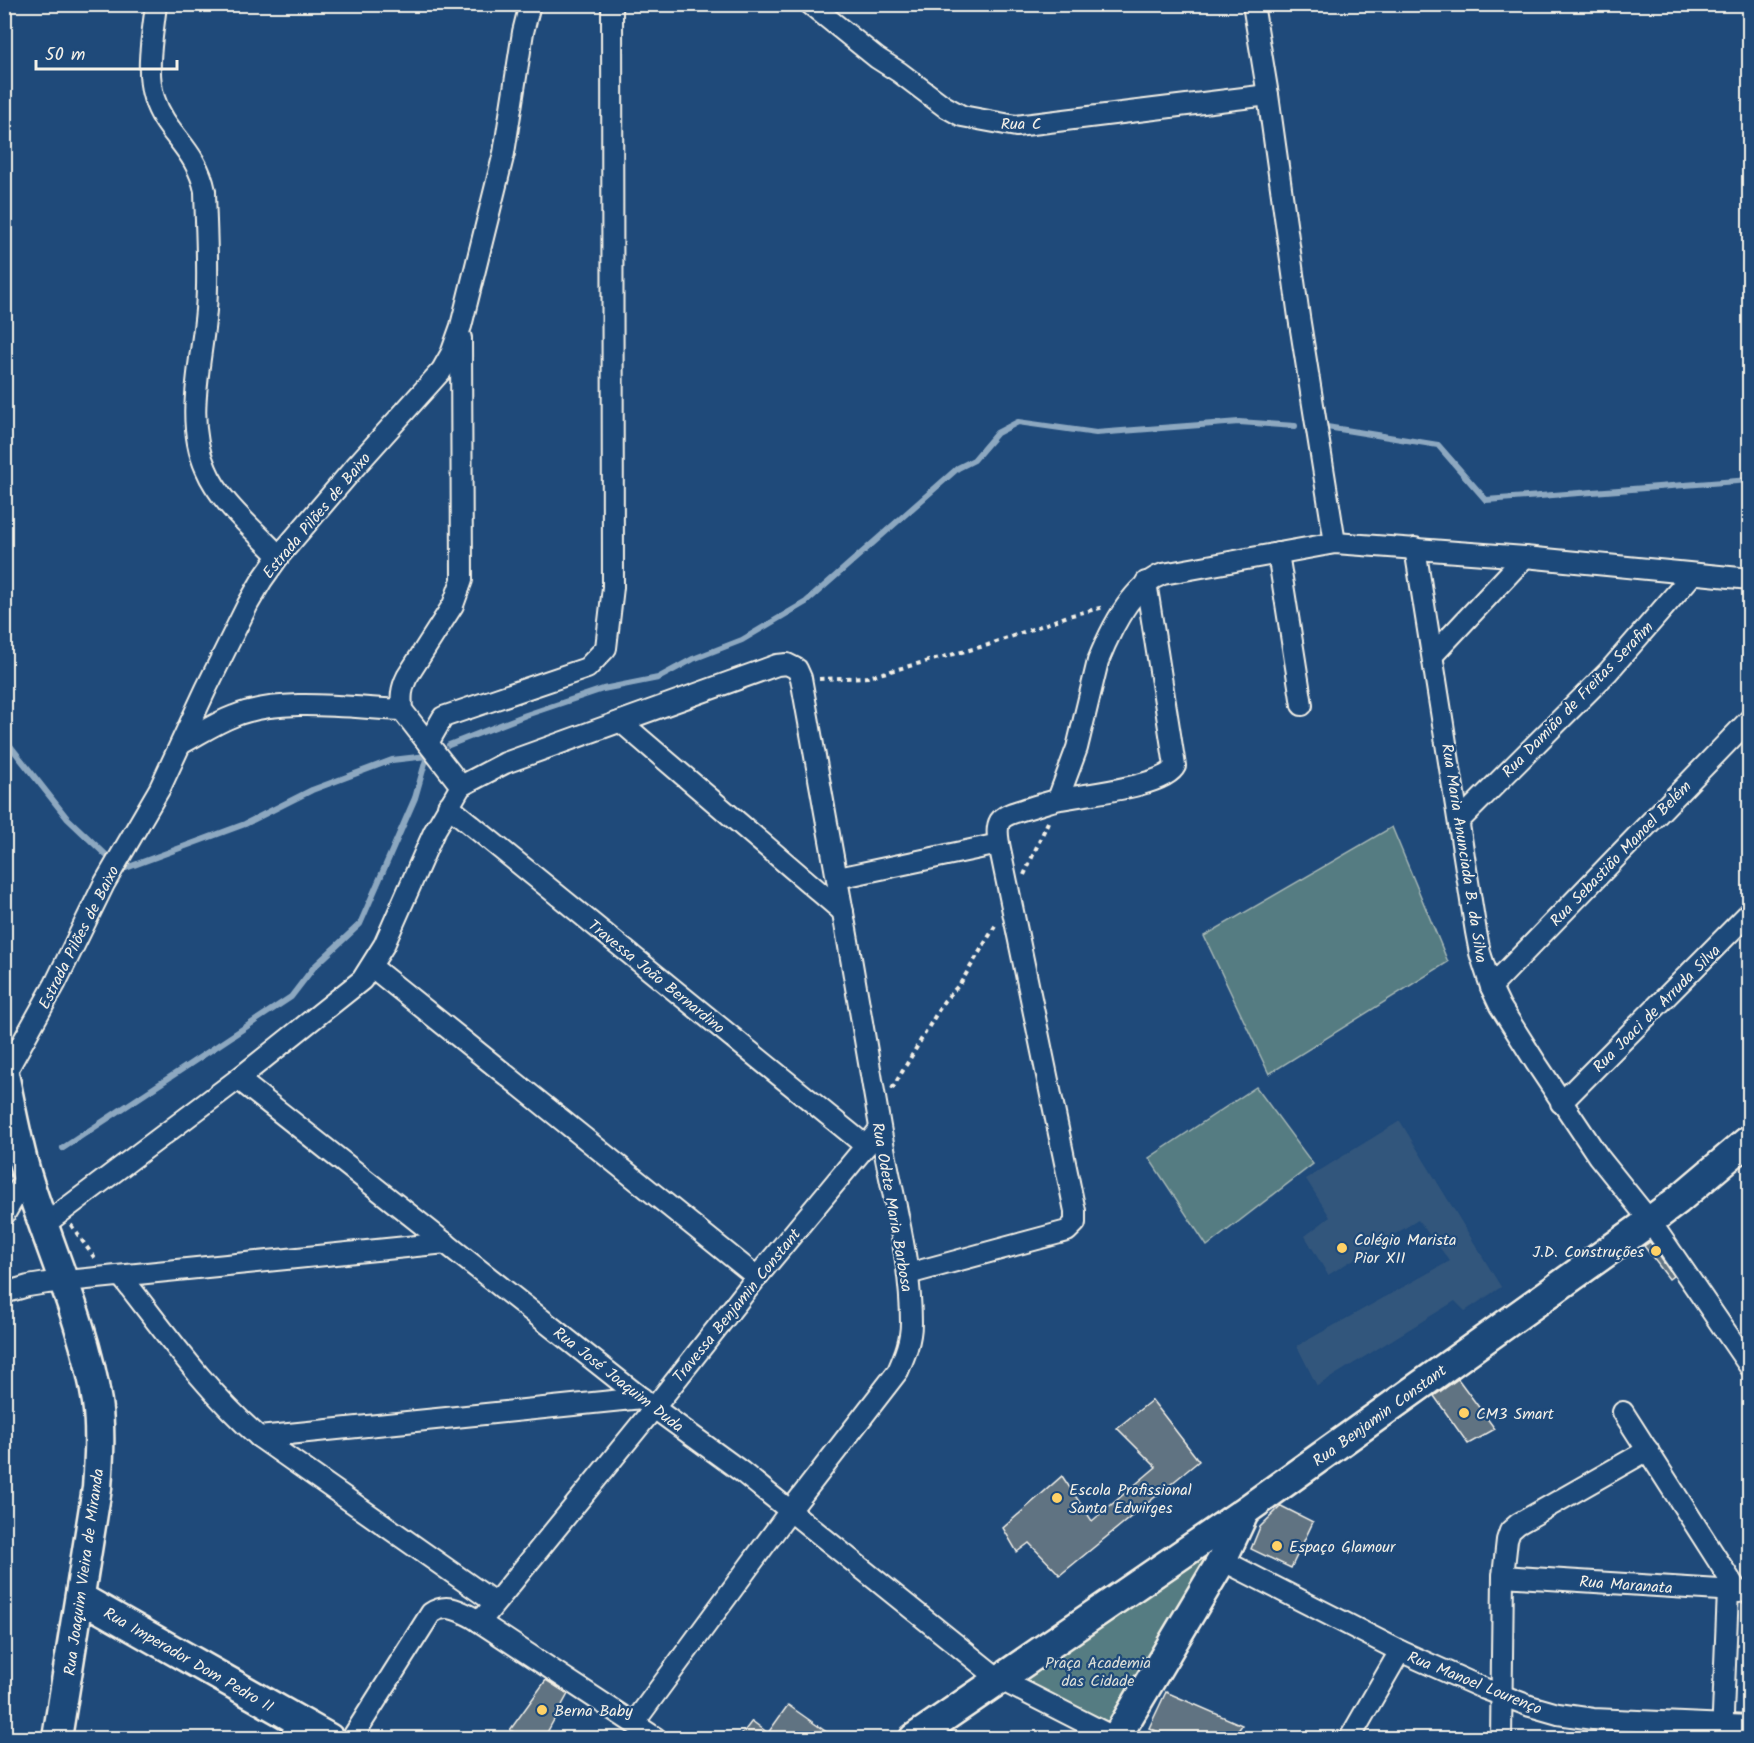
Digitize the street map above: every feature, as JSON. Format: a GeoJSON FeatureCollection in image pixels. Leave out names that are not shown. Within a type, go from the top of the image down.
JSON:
{"type":"FeatureCollection","features":[{"type":"Feature","properties":{"kind":"main road","name":"Rua Joaquim Vieira de Miranda"},"geometry":{"type":"LineString","coordinates":[[5,1074],[10,1131],[27,1175],[52,1219],[63,1282],[84,1346],[99,1426],[100,1451],[97,1488],[57,1738]]}},
{"type":"Feature","properties":{"kind":"main road","name":"Rua Benjamin Constant"},"geometry":{"type":"LineString","coordinates":[[914,1738],[1245,1511],[1650,1221],[1749,1139]]}},
{"type":"Feature","properties":{"kind":"main road"},"geometry":{"type":"LineString","coordinates":[[1116,1738],[1222,1560],[1245,1511]]}},
{"type":"Feature","properties":{"kind":"main road","name":"Rua Imperador Dom Pedro II"},"geometry":{"type":"LineString","coordinates":[[81,1598],[295,1730],[329,1738]]}},
{"type":"Feature","properties":{"kind":"street"},"geometry":{"type":"LineString","coordinates":[[156,4],[150,74],[154,98],[163,117],[195,160],[202,175],[204,191],[206,309],[196,422],[200,450],[206,469],[220,494],[279,556]]}},
{"type":"Feature","properties":{"kind":"street","name":"Estrada Pilões de Baixo"},"geometry":{"type":"LineString","coordinates":[[5,1074],[55,984],[104,884],[160,788],[248,604],[279,556],[442,370],[451,354],[461,326],[504,153],[523,32],[530,4]]}},
{"type":"Feature","properties":{"kind":"street"},"geometry":{"type":"LineString","coordinates":[[428,743],[443,717],[587,668],[606,648],[613,587],[612,4]]}},
{"type":"Feature","properties":{"kind":"street","name":"Rua C"},"geometry":{"type":"LineString","coordinates":[[810,4],[877,58],[944,106],[962,116],[984,122],[1016,126],[1059,122],[1268,95]]}},
{"type":"Feature","properties":{"kind":"street"},"geometry":{"type":"LineString","coordinates":[[1252,4],[1268,95],[1287,242],[1335,543]]}},
{"type":"Feature","properties":{"kind":"street"},"geometry":{"type":"LineString","coordinates":[[460,786],[402,711],[402,688],[453,605],[462,580],[461,326]]}},
{"type":"Feature","properties":{"kind":"street"},"geometry":{"type":"LineString","coordinates":[[1058,799],[1077,748],[1098,661],[1131,601],[1146,582],[1163,574],[1335,543],[1525,557],[1749,579]]}},
{"type":"Feature","properties":{"kind":"street","name":"Rua Maria Anunciada B. da Silva"},"geometry":{"type":"LineString","coordinates":[[1415,548],[1478,943],[1491,987],[1500,1006],[1561,1103],[1598,1156],[1650,1221],[1749,1367]]}},
{"type":"Feature","properties":{"kind":"street"},"geometry":{"type":"LineString","coordinates":[[1278,553],[1302,705]]}},
{"type":"Feature","properties":{"kind":"street"},"geometry":{"type":"LineString","coordinates":[[1433,655],[1525,557]]}},
{"type":"Feature","properties":{"kind":"street","name":"Rua Damião de Freitas Serafim"},"geometry":{"type":"LineString","coordinates":[[1459,821],[1608,672],[1692,574]]}},
{"type":"Feature","properties":{"kind":"street"},"geometry":{"type":"LineString","coordinates":[[908,1274],[1067,1232],[1075,1223],[1073,1200],[999,844],[998,828],[1003,818],[1018,811],[1058,799],[1114,790],[1155,780],[1169,774],[1175,766],[1146,582]]}},
{"type":"Feature","properties":{"kind":"street"},"geometry":{"type":"LineString","coordinates":[[52,1219],[238,1079],[354,987],[372,967],[448,806],[460,786],[505,763],[777,665],[792,666],[797,669],[801,678]]}},
{"type":"Feature","properties":{"kind":"street","name":"Rua Odete Maria Barbosa"},"geometry":{"type":"LineString","coordinates":[[634,1723],[789,1512],[898,1371],[906,1354],[911,1324],[908,1274],[801,678]]}},
{"type":"Feature","properties":{"kind":"street"},"geometry":{"type":"LineString","coordinates":[[181,744],[233,716],[267,708],[289,705],[402,711]]}},
{"type":"Feature","properties":{"kind":"street","name":"Rua Sebastião Manoel Belém"},"geometry":{"type":"LineString","coordinates":[[1491,987],[1749,719]]}},
{"type":"Feature","properties":{"kind":"street"},"geometry":{"type":"LineString","coordinates":[[621,722],[843,912]]}},
{"type":"Feature","properties":{"kind":"street","name":"Travessa João Bernardino"},"geometry":{"type":"LineString","coordinates":[[448,806],[866,1146]]}},
{"type":"Feature","properties":{"kind":"street"},"geometry":{"type":"LineString","coordinates":[[838,878],[999,844]]}},
{"type":"Feature","properties":{"kind":"street","name":"Rua Joaci de Arruda Silva"},"geometry":{"type":"LineString","coordinates":[[1561,1103],[1749,912]]}},
{"type":"Feature","properties":{"kind":"street"},"geometry":{"type":"LineString","coordinates":[[372,967],[757,1277]]}},
{"type":"Feature","properties":{"kind":"street","name":"Rua José Joaquim Duda"},"geometry":{"type":"LineString","coordinates":[[238,1079],[648,1403],[742,1472],[999,1679],[1116,1738]]}},
{"type":"Feature","properties":{"kind":"street","name":"Travessa Benjamin Constant"},"geometry":{"type":"LineString","coordinates":[[480,1623],[648,1403],[866,1146],[879,1120]]}},
{"type":"Feature","properties":{"kind":"street"},"geometry":{"type":"LineString","coordinates":[[4,1215],[27,1175]]}},
{"type":"Feature","properties":{"kind":"street"},"geometry":{"type":"LineString","coordinates":[[4,1293],[28,1286],[63,1282],[446,1243]]}},
{"type":"Feature","properties":{"kind":"street"},"geometry":{"type":"LineString","coordinates":[[122,1276],[210,1390],[259,1437],[494,1602]]}},
{"type":"Feature","properties":{"kind":"street"},"geometry":{"type":"LineString","coordinates":[[259,1437],[648,1403]]}},
{"type":"Feature","properties":{"kind":"street"},"geometry":{"type":"LineString","coordinates":[[1623,1412],[1738,1592],[1723,1732]]}},
{"type":"Feature","properties":{"kind":"street"},"geometry":{"type":"LineString","coordinates":[[1501,1738],[1503,1576],[1510,1531],[1518,1524],[1648,1450]]}},
{"type":"Feature","properties":{"kind":"street","name":"Rua Manoel Lourenço"},"geometry":{"type":"LineString","coordinates":[[1222,1560],[1400,1651],[1501,1696],[1558,1714],[1723,1732],[1749,1726]]}},
{"type":"Feature","properties":{"kind":"street","name":"Rua Maranata"},"geometry":{"type":"LineString","coordinates":[[1503,1576],[1738,1592]]}},
{"type":"Feature","properties":{"kind":"street"},"geometry":{"type":"LineString","coordinates":[[352,1738],[432,1613],[439,1608],[448,1607],[480,1623],[656,1738]]}},
{"type":"Feature","properties":{"kind":"street"},"geometry":{"type":"LineString","coordinates":[[1350,1738],[1400,1651]]}},
{"type":"Feature","properties":{"kind":"path"},"geometry":{"type":"LineString","coordinates":[[801,678],[831,680],[868,677],[988,645],[1068,616],[1131,601]]}},
{"type":"Feature","properties":{"kind":"path"},"geometry":{"type":"LineString","coordinates":[[879,1120],[944,1001],[960,984],[1011,902],[1058,799]]}},
{"type":"Feature","properties":{"kind":"path"},"geometry":{"type":"LineString","coordinates":[[52,1219],[99,1264],[122,1276]]}},
{"type":"Feature","properties":{"kind":"shaded area","name":"Colégio Marista Pior XII"},"geometry":{"type":"Polygon","coordinates":[[[1400,1121],[1501,1287],[1465,1311],[1455,1301],[1317,1386],[1297,1346],[1450,1261],[1418,1220],[1328,1275],[1305,1236],[1330,1217],[1306,1179],[1400,1121]]]}},
{"type":"Feature","properties":{"kind":"green space"},"geometry":{"type":"Polygon","coordinates":[[[1392,827],[1448,962],[1269,1074],[1204,936],[1392,827]]]}},
{"type":"Feature","properties":{"kind":"green space"},"geometry":{"type":"Polygon","coordinates":[[[1256,1087],[1313,1164],[1207,1246],[1149,1158],[1256,1087]]]}},
{"type":"Feature","properties":{"kind":"green space","name":"Praça Academia das Cidade"},"geometry":{"type":"Polygon","coordinates":[[[1200,1554],[1209,1557],[1117,1722],[1109,1722],[1022,1681],[1200,1554]]]}},
{"type":"Feature","properties":{"kind":"building"},"geometry":{"type":"Polygon","coordinates":[[[1650,1242],[1673,1276],[1669,1279],[1644,1246],[1650,1242]]]}},
{"type":"Feature","properties":{"kind":"building","name":"CM3 Smart"},"geometry":{"type":"Polygon","coordinates":[[[1458,1379],[1495,1429],[1468,1444],[1434,1396],[1458,1379]]]}},
{"type":"Feature","properties":{"kind":"building","name":"Escola Profissional Santa Edwirges"},"geometry":{"type":"Polygon","coordinates":[[[1152,1400],[1199,1461],[1060,1575],[1029,1543],[1017,1552],[1003,1528],[1062,1476],[1092,1521],[1156,1467],[1117,1428],[1152,1400]]]}},
{"type":"Feature","properties":{"kind":"building"},"geometry":{"type":"Polygon","coordinates":[[[1281,1506],[1313,1522],[1291,1568],[1251,1549],[1260,1527],[1281,1506]]]}},
{"type":"Feature","properties":{"kind":"building","name":"Berna Baby"},"geometry":{"type":"Polygon","coordinates":[[[546,1680],[568,1694],[544,1738],[523,1738],[510,1730],[546,1680]]]}},
{"type":"Feature","properties":{"kind":"building"},"geometry":{"type":"Polygon","coordinates":[[[1166,1692],[1242,1725],[1233,1738],[1174,1738],[1149,1728],[1166,1692]]]}},
{"type":"Feature","properties":{"kind":"building"},"geometry":{"type":"Polygon","coordinates":[[[788,1705],[835,1738],[739,1738],[752,1721],[768,1733],[788,1705]]]}},
{"type":"Feature","properties":{"kind":"waterway"},"geometry":{"type":"LineString","coordinates":[[449,745],[526,715],[603,689],[658,678],[693,659],[742,640],[806,602],[958,468],[974,460],[997,433],[1018,422],[1096,433],[1239,422],[1295,426]]}},
{"type":"Feature","properties":{"kind":"waterway"},"geometry":{"type":"LineString","coordinates":[[1327,427],[1438,445],[1486,500],[1750,480]]}},
{"type":"Feature","properties":{"kind":"waterway"},"geometry":{"type":"LineString","coordinates":[[4,738],[67,818],[106,855]]}},
{"type":"Feature","properties":{"kind":"waterway"},"geometry":{"type":"LineString","coordinates":[[63,1148],[291,997],[314,967],[360,924],[415,798],[427,756],[431,755]]}},
{"type":"Feature","properties":{"kind":"waterway"},"geometry":{"type":"LineString","coordinates":[[126,868],[245,824],[312,790],[392,760],[427,756]]}},
{"type":"Feature","properties":{"kind":"place","name":"Colégio Marista Pior XII"},"geometry":{"type":"Point","coordinates":[1342,1248]}},
{"type":"Feature","properties":{"kind":"place","name":"J.D. Construções"},"geometry":{"type":"Point","coordinates":[1656,1251]}},
{"type":"Feature","properties":{"kind":"place","name":"CM3 Smart"},"geometry":{"type":"Point","coordinates":[1464,1413]}},
{"type":"Feature","properties":{"kind":"place","name":"Escola Profissional Santa Edwirges"},"geometry":{"type":"Point","coordinates":[1057,1498]}},
{"type":"Feature","properties":{"kind":"place","name":"Espaço Glamour"},"geometry":{"type":"Point","coordinates":[1277,1546]}},
{"type":"Feature","properties":{"kind":"place","name":"Berna Baby"},"geometry":{"type":"Point","coordinates":[542,1710]}}]}
